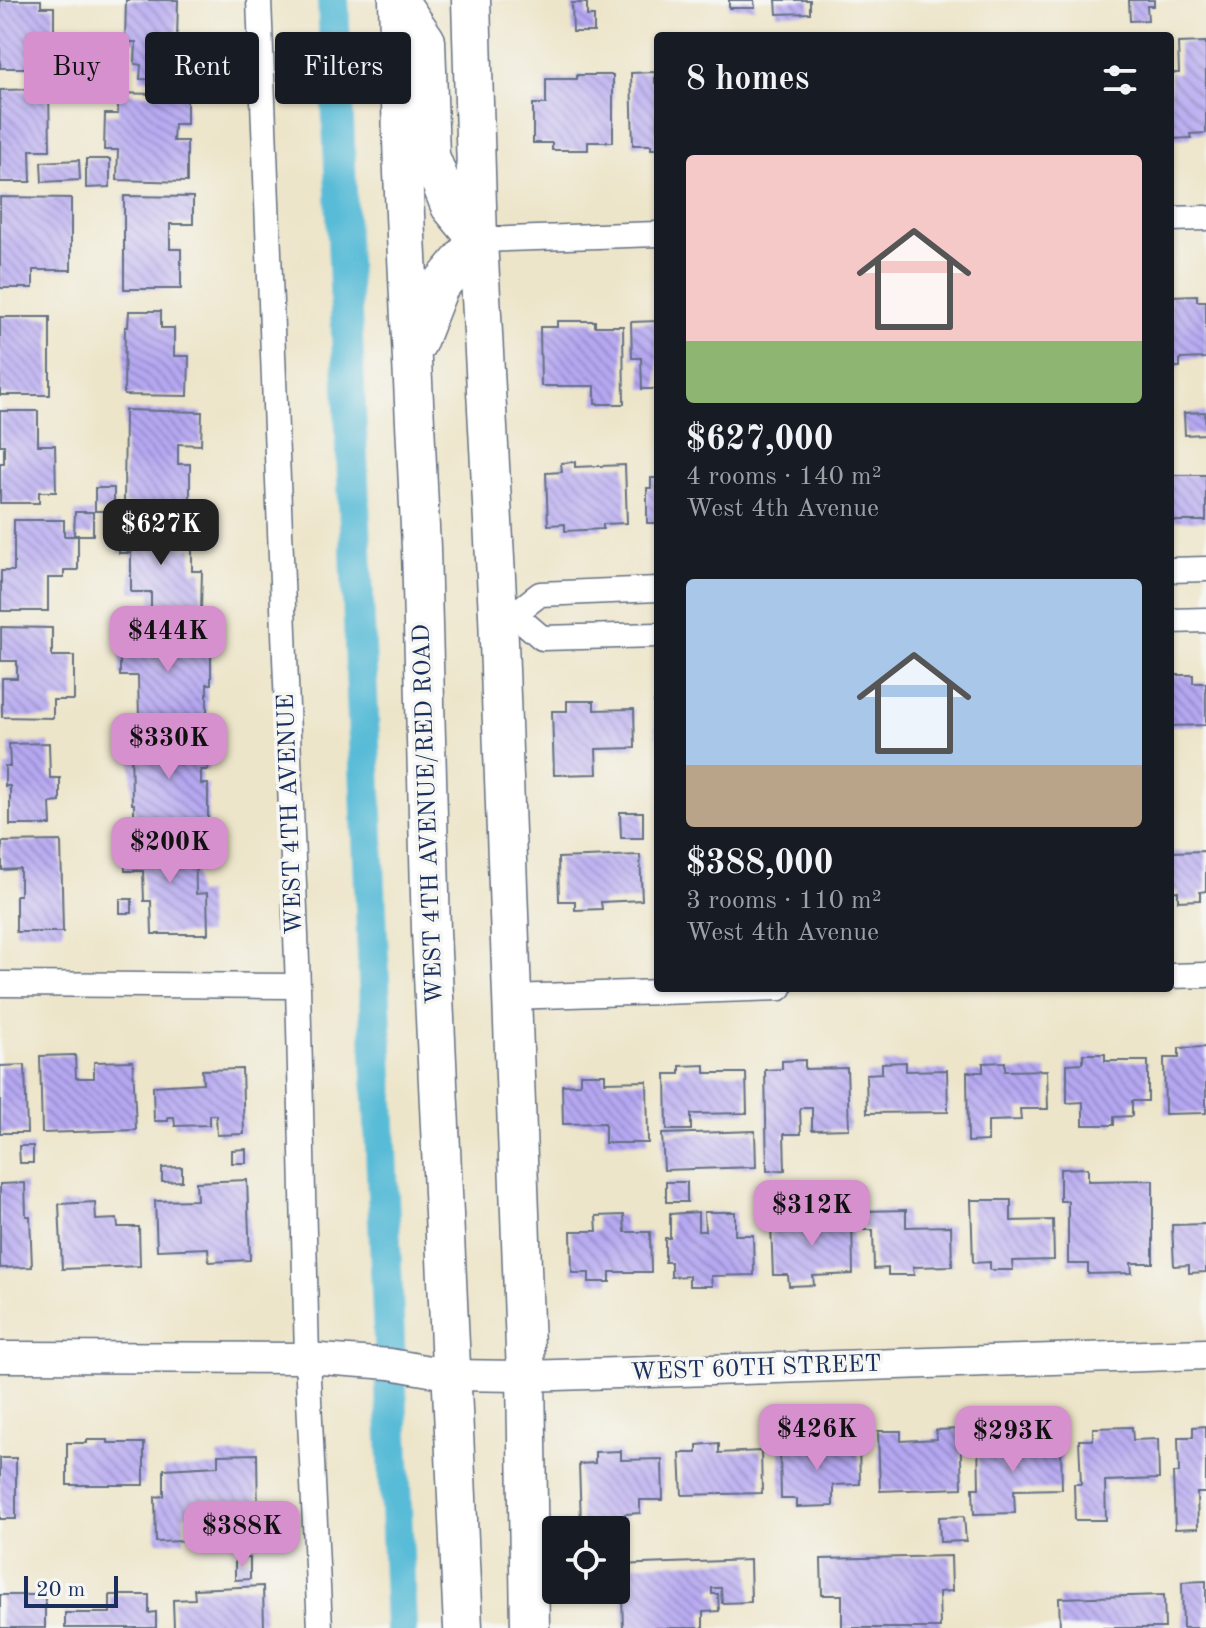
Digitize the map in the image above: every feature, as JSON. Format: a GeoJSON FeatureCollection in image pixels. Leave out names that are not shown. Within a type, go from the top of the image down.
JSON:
{"type":"FeatureCollection","features":[{"type":"Feature","properties":{"kind":"main road"},"geometry":{"type":"LineString","coordinates":[[398,0],[426,41],[430,156],[450,206],[478,240]]}},
{"type":"Feature","properties":{"kind":"main road","name":"WEST 4TH AVENUE/RED ROAD"},"geometry":{"type":"LineString","coordinates":[[398,0],[421,548],[431,931],[463,1628]]}},
{"type":"Feature","properties":{"kind":"main road"},"geometry":{"type":"LineString","coordinates":[[471,0],[478,240],[506,614],[510,997],[526,1376],[530,1628]]}},
{"type":"Feature","properties":{"kind":"main road"},"geometry":{"type":"LineString","coordinates":[[412,356],[439,287],[478,240]]}},
{"type":"Feature","properties":{"kind":"street","name":"WEST 4TH AVENUE"},"geometry":{"type":"LineString","coordinates":[[259,0],[298,986],[307,1358],[320,1628]]}},
{"type":"Feature","properties":{"kind":"street"},"geometry":{"type":"LineString","coordinates":[[1174,219],[1206,218]]}},
{"type":"Feature","properties":{"kind":"street"},"geometry":{"type":"LineString","coordinates":[[478,240],[654,234]]}},
{"type":"Feature","properties":{"kind":"street"},"geometry":{"type":"LineString","coordinates":[[1174,570],[1206,569]]}},
{"type":"Feature","properties":{"kind":"street"},"geometry":{"type":"LineString","coordinates":[[654,589],[540,594],[506,614],[542,638],[654,635]]}},
{"type":"Feature","properties":{"kind":"street"},"geometry":{"type":"LineString","coordinates":[[1174,621],[1206,620]]}},
{"type":"Feature","properties":{"kind":"street"},"geometry":{"type":"LineString","coordinates":[[1174,976],[1206,975]]}},
{"type":"Feature","properties":{"kind":"street"},"geometry":{"type":"LineString","coordinates":[[0,984],[298,986]]}},
{"type":"Feature","properties":{"kind":"street"},"geometry":{"type":"LineString","coordinates":[[510,997],[660,992]]}},
{"type":"Feature","properties":{"kind":"street","name":"WEST 60TH STREET"},"geometry":{"type":"LineString","coordinates":[[0,1357],[307,1358],[390,1364],[452,1375],[526,1376],[1206,1354]]}},
{"type":"Feature","properties":{"kind":"building"},"geometry":{"type":"Polygon","coordinates":[[[0,0],[41,0],[41,7],[54,7],[54,31],[24,32],[24,68],[0,68],[0,0]]]}},
{"type":"Feature","properties":{"kind":"building"},"geometry":{"type":"Polygon","coordinates":[[[126,0],[178,0],[177,32],[145,32],[145,79],[140,79],[141,65],[135,64],[136,42],[129,42],[129,32],[125,32],[126,0]]]}},
{"type":"Feature","properties":{"kind":"building"},"geometry":{"type":"Polygon","coordinates":[[[729,0],[754,0],[755,8],[729,8],[729,0]]]}},
{"type":"Feature","properties":{"kind":"building"},"geometry":{"type":"Polygon","coordinates":[[[776,0],[810,0],[810,13],[777,14],[776,0]]]}},
{"type":"Feature","properties":{"kind":"building"},"geometry":{"type":"Polygon","coordinates":[[[1129,0],[1154,0],[1154,6],[1147,6],[1148,20],[1130,21],[1129,0]]]}},
{"type":"Feature","properties":{"kind":"building"},"geometry":{"type":"Polygon","coordinates":[[[572,3],[587,3],[587,16],[594,16],[594,32],[573,32],[572,3]]]}},
{"type":"Feature","properties":{"kind":"building"},"geometry":{"type":"Polygon","coordinates":[[[1206,42],[1206,133],[1174,139],[1174,73],[1179,73],[1178,43],[1206,42]]]}},
{"type":"Feature","properties":{"kind":"building"},"geometry":{"type":"Polygon","coordinates":[[[654,72],[654,149],[651,145],[633,145],[631,73],[654,72]]]}},
{"type":"Feature","properties":{"kind":"building"},"geometry":{"type":"Polygon","coordinates":[[[577,75],[613,75],[613,142],[588,142],[588,150],[552,150],[552,143],[533,143],[533,104],[546,104],[546,79],[577,79],[577,75]]]}},
{"type":"Feature","properties":{"kind":"building"},"geometry":{"type":"Polygon","coordinates":[[[0,90],[24,90],[24,104],[49,104],[50,150],[30,150],[31,182],[0,182],[0,90]]]}},
{"type":"Feature","properties":{"kind":"building"},"geometry":{"type":"Polygon","coordinates":[[[129,93],[145,94],[145,104],[187,104],[187,124],[174,124],[173,141],[187,141],[187,182],[117,180],[118,150],[104,150],[105,114],[118,114],[118,104],[129,104],[129,93]]]}},
{"type":"Feature","properties":{"kind":"building"},"geometry":{"type":"Polygon","coordinates":[[[86,159],[110,159],[110,187],[86,188],[86,159]]]}},
{"type":"Feature","properties":{"kind":"building"},"geometry":{"type":"Polygon","coordinates":[[[79,160],[80,180],[42,182],[41,162],[79,160]]]}},
{"type":"Feature","properties":{"kind":"building"},"geometry":{"type":"Polygon","coordinates":[[[124,196],[193,197],[193,224],[170,224],[170,249],[181,249],[181,289],[124,289],[124,196]]]}},
{"type":"Feature","properties":{"kind":"building"},"geometry":{"type":"Polygon","coordinates":[[[0,197],[71,198],[71,270],[33,270],[33,288],[0,288],[0,197]]]}},
{"type":"Feature","properties":{"kind":"building"},"geometry":{"type":"Polygon","coordinates":[[[1197,295],[1197,301],[1206,301],[1206,358],[1180,359],[1180,367],[1174,367],[1174,296],[1197,295]]]}},
{"type":"Feature","properties":{"kind":"building"},"geometry":{"type":"Polygon","coordinates":[[[129,311],[161,311],[161,328],[174,328],[174,356],[189,356],[188,396],[124,395],[125,327],[128,327],[129,311]]]}},
{"type":"Feature","properties":{"kind":"building"},"geometry":{"type":"Polygon","coordinates":[[[0,317],[50,317],[50,395],[0,395],[0,317]]]}},
{"type":"Feature","properties":{"kind":"building"},"geometry":{"type":"Polygon","coordinates":[[[557,321],[595,321],[595,326],[623,326],[624,404],[595,404],[595,386],[541,386],[540,327],[557,327],[557,321]]]}},
{"type":"Feature","properties":{"kind":"building"},"geometry":{"type":"Polygon","coordinates":[[[654,321],[654,389],[642,389],[641,358],[632,358],[631,322],[654,321]]]}},
{"type":"Feature","properties":{"kind":"building"},"geometry":{"type":"Polygon","coordinates":[[[125,410],[202,412],[201,445],[178,444],[178,464],[190,464],[190,505],[124,504],[125,410]]]}},
{"type":"Feature","properties":{"kind":"building"},"geometry":{"type":"Polygon","coordinates":[[[0,411],[38,411],[38,445],[55,445],[56,492],[39,492],[39,503],[0,503],[0,463],[4,463],[4,445],[0,445],[0,411]]]}},
{"type":"Feature","properties":{"kind":"building"},"geometry":{"type":"Polygon","coordinates":[[[1205,412],[1206,434],[1185,435],[1184,413],[1205,412]]]}},
{"type":"Feature","properties":{"kind":"building"},"geometry":{"type":"Polygon","coordinates":[[[575,462],[575,467],[625,465],[627,523],[603,524],[603,529],[565,531],[565,524],[548,525],[546,473],[562,472],[561,463],[575,462]]]}},
{"type":"Feature","properties":{"kind":"building"},"geometry":{"type":"Polygon","coordinates":[[[1174,475],[1206,475],[1206,521],[1174,521],[1174,475]]]}},
{"type":"Feature","properties":{"kind":"building"},"geometry":{"type":"Polygon","coordinates":[[[651,478],[654,478],[654,523],[647,523],[647,488],[651,488],[651,478]]]}},
{"type":"Feature","properties":{"kind":"building"},"geometry":{"type":"Polygon","coordinates":[[[95,488],[114,488],[114,511],[95,511],[95,488]]]}},
{"type":"Feature","properties":{"kind":"building"},"geometry":{"type":"Polygon","coordinates":[[[75,512],[93,512],[93,535],[74,535],[75,512]]]}},
{"type":"Feature","properties":{"kind":"building"},"geometry":{"type":"Polygon","coordinates":[[[14,520],[64,520],[64,536],[78,536],[78,570],[64,570],[64,578],[48,578],[48,611],[1,611],[1,571],[14,571],[14,520]]]}},
{"type":"Feature","properties":{"kind":"building"},"geometry":{"type":"Polygon","coordinates":[[[119,521],[148,521],[148,531],[184,531],[184,548],[192,548],[192,571],[202,571],[201,611],[151,610],[151,592],[131,592],[131,553],[119,553],[119,521]]]}},
{"type":"Feature","properties":{"kind":"building"},"geometry":{"type":"Polygon","coordinates":[[[1,627],[52,628],[52,656],[74,656],[74,700],[53,700],[53,718],[2,717],[2,678],[17,678],[17,661],[1,661],[1,627]]]}},
{"type":"Feature","properties":{"kind":"building"},"geometry":{"type":"Polygon","coordinates":[[[133,627],[164,627],[164,640],[206,639],[206,649],[211,648],[207,718],[139,719],[138,676],[120,676],[120,642],[133,642],[133,627]]]}},
{"type":"Feature","properties":{"kind":"building"},"geometry":{"type":"Polygon","coordinates":[[[1174,675],[1193,675],[1193,683],[1206,683],[1206,725],[1174,726],[1174,675]]]}},
{"type":"Feature","properties":{"kind":"building"},"geometry":{"type":"Polygon","coordinates":[[[567,701],[594,701],[594,710],[634,709],[635,748],[596,749],[597,774],[554,775],[552,711],[567,711],[567,701]]]}},
{"type":"Feature","properties":{"kind":"building"},"geometry":{"type":"Polygon","coordinates":[[[207,738],[208,770],[201,770],[201,784],[208,784],[208,823],[134,824],[131,739],[207,738]]]}},
{"type":"Feature","properties":{"kind":"building"},"geometry":{"type":"Polygon","coordinates":[[[49,743],[50,778],[60,778],[60,802],[50,803],[51,825],[10,825],[10,786],[5,786],[5,766],[10,766],[9,744],[49,743]]]}},
{"type":"Feature","properties":{"kind":"building"},"geometry":{"type":"Polygon","coordinates":[[[620,812],[643,812],[643,838],[621,838],[620,812]]]}},
{"type":"Feature","properties":{"kind":"building"},"geometry":{"type":"Polygon","coordinates":[[[167,835],[167,841],[195,840],[196,894],[207,893],[208,934],[152,934],[151,901],[144,901],[143,871],[125,871],[125,847],[144,846],[144,836],[167,835]]]}},
{"type":"Feature","properties":{"kind":"building"},"geometry":{"type":"Polygon","coordinates":[[[61,841],[63,932],[16,932],[20,869],[2,870],[2,842],[61,841]]]}},
{"type":"Feature","properties":{"kind":"building"},"geometry":{"type":"Polygon","coordinates":[[[1206,851],[1206,891],[1200,892],[1200,900],[1178,901],[1178,891],[1174,892],[1174,852],[1206,851]]]}},
{"type":"Feature","properties":{"kind":"building"},"geometry":{"type":"Polygon","coordinates":[[[640,855],[642,900],[601,902],[602,909],[575,910],[575,901],[559,901],[558,858],[640,855]]]}},
{"type":"Feature","properties":{"kind":"building"},"geometry":{"type":"Polygon","coordinates":[[[120,899],[132,899],[132,913],[120,913],[120,899]]]}},
{"type":"Feature","properties":{"kind":"building"},"geometry":{"type":"Polygon","coordinates":[[[1206,1047],[1206,1113],[1165,1114],[1164,1058],[1179,1058],[1179,1048],[1206,1047]]]}},
{"type":"Feature","properties":{"kind":"building"},"geometry":{"type":"Polygon","coordinates":[[[1083,1054],[1105,1054],[1105,1061],[1148,1061],[1148,1101],[1132,1101],[1132,1116],[1114,1117],[1114,1125],[1083,1125],[1083,1102],[1067,1103],[1067,1064],[1083,1063],[1083,1054]]]}},
{"type":"Feature","properties":{"kind":"building"},"geometry":{"type":"Polygon","coordinates":[[[75,1055],[76,1078],[94,1078],[94,1062],[133,1061],[136,1130],[42,1133],[40,1056],[75,1055]]]}},
{"type":"Feature","properties":{"kind":"building"},"geometry":{"type":"Polygon","coordinates":[[[805,1060],[805,1069],[847,1068],[849,1129],[812,1130],[812,1108],[800,1108],[801,1134],[784,1134],[785,1170],[767,1171],[765,1070],[782,1069],[782,1061],[805,1060]]]}},
{"type":"Feature","properties":{"kind":"building"},"geometry":{"type":"Polygon","coordinates":[[[906,1062],[906,1071],[947,1070],[948,1112],[867,1113],[866,1074],[882,1073],[882,1063],[906,1062]]]}},
{"type":"Feature","properties":{"kind":"building"},"geometry":{"type":"Polygon","coordinates":[[[1005,1062],[1005,1071],[1047,1070],[1048,1109],[1020,1109],[1021,1120],[988,1121],[988,1141],[968,1142],[967,1072],[983,1072],[983,1063],[1005,1062]]]}},
{"type":"Feature","properties":{"kind":"building"},"geometry":{"type":"Polygon","coordinates":[[[25,1065],[27,1133],[0,1133],[0,1066],[25,1065]]]}},
{"type":"Feature","properties":{"kind":"building"},"geometry":{"type":"Polygon","coordinates":[[[705,1065],[705,1073],[746,1073],[747,1113],[691,1114],[691,1130],[667,1130],[666,1074],[680,1074],[680,1066],[705,1065]]]}},
{"type":"Feature","properties":{"kind":"building"},"geometry":{"type":"Polygon","coordinates":[[[242,1069],[244,1134],[217,1135],[216,1115],[209,1115],[209,1125],[175,1126],[174,1117],[168,1117],[168,1121],[154,1121],[153,1086],[203,1083],[202,1070],[242,1069]]]}},
{"type":"Feature","properties":{"kind":"building"},"geometry":{"type":"Polygon","coordinates":[[[580,1074],[605,1074],[605,1082],[647,1081],[648,1143],[605,1143],[605,1123],[563,1124],[562,1085],[580,1084],[580,1074]]]}},
{"type":"Feature","properties":{"kind":"building"},"geometry":{"type":"Polygon","coordinates":[[[755,1131],[756,1167],[664,1170],[662,1134],[755,1131]]]}},
{"type":"Feature","properties":{"kind":"building"},"geometry":{"type":"Polygon","coordinates":[[[19,1146],[33,1146],[33,1163],[20,1163],[19,1146]]]}},
{"type":"Feature","properties":{"kind":"building"},"geometry":{"type":"Polygon","coordinates":[[[246,1149],[246,1163],[232,1163],[232,1150],[246,1149]]]}},
{"type":"Feature","properties":{"kind":"building"},"geometry":{"type":"Polygon","coordinates":[[[182,1167],[182,1181],[162,1182],[162,1168],[182,1167]]]}},
{"type":"Feature","properties":{"kind":"building"},"geometry":{"type":"Polygon","coordinates":[[[1088,1168],[1088,1181],[1153,1180],[1153,1263],[1131,1263],[1132,1273],[1088,1274],[1088,1264],[1068,1264],[1068,1201],[1060,1201],[1060,1169],[1088,1168]]]}},
{"type":"Feature","properties":{"kind":"building"},"geometry":{"type":"Polygon","coordinates":[[[247,1180],[250,1260],[209,1262],[208,1248],[157,1250],[155,1201],[197,1200],[196,1182],[247,1180]]]}},
{"type":"Feature","properties":{"kind":"building"},"geometry":{"type":"Polygon","coordinates":[[[666,1182],[687,1182],[687,1202],[666,1202],[666,1182]]]}},
{"type":"Feature","properties":{"kind":"building"},"geometry":{"type":"Polygon","coordinates":[[[25,1183],[32,1267],[0,1268],[0,1184],[25,1183]]]}},
{"type":"Feature","properties":{"kind":"building"},"geometry":{"type":"Polygon","coordinates":[[[971,1200],[1011,1200],[1011,1221],[1053,1220],[1054,1260],[1012,1261],[1013,1270],[990,1270],[990,1262],[973,1263],[971,1200]]]}},
{"type":"Feature","properties":{"kind":"building"},"geometry":{"type":"Polygon","coordinates":[[[95,1202],[96,1220],[117,1219],[118,1227],[139,1227],[140,1266],[62,1269],[59,1204],[95,1202]]]}},
{"type":"Feature","properties":{"kind":"building"},"geometry":{"type":"Polygon","coordinates":[[[906,1210],[906,1227],[951,1226],[952,1266],[913,1267],[914,1275],[888,1275],[888,1268],[874,1269],[873,1230],[864,1230],[863,1211],[906,1210]]]}},
{"type":"Feature","properties":{"kind":"building"},"geometry":{"type":"Polygon","coordinates":[[[698,1212],[698,1231],[705,1231],[704,1212],[735,1212],[735,1235],[753,1235],[754,1275],[711,1276],[712,1286],[689,1286],[689,1276],[671,1277],[671,1262],[665,1262],[665,1238],[670,1238],[670,1214],[698,1212]]]}},
{"type":"Feature","properties":{"kind":"building"},"geometry":{"type":"Polygon","coordinates":[[[624,1215],[625,1232],[650,1232],[651,1272],[610,1272],[610,1282],[589,1282],[589,1273],[572,1273],[571,1231],[597,1231],[596,1216],[624,1215]]]}},
{"type":"Feature","properties":{"kind":"building"},"geometry":{"type":"Polygon","coordinates":[[[852,1215],[853,1274],[813,1276],[814,1285],[789,1286],[788,1275],[773,1275],[771,1224],[778,1224],[778,1217],[852,1215]]]}},
{"type":"Feature","properties":{"kind":"building"},"geometry":{"type":"Polygon","coordinates":[[[1206,1224],[1206,1272],[1189,1273],[1189,1265],[1174,1266],[1172,1225],[1206,1224]]]}},
{"type":"Feature","properties":{"kind":"building"},"geometry":{"type":"Polygon","coordinates":[[[1206,1426],[1206,1493],[1197,1493],[1198,1528],[1175,1529],[1173,1473],[1179,1473],[1178,1437],[1193,1437],[1193,1427],[1206,1426]]]}},
{"type":"Feature","properties":{"kind":"building"},"geometry":{"type":"Polygon","coordinates":[[[1132,1427],[1133,1440],[1158,1439],[1159,1479],[1105,1481],[1106,1520],[1075,1520],[1074,1484],[1081,1484],[1079,1440],[1093,1440],[1093,1428],[1132,1427]]]}},
{"type":"Feature","properties":{"kind":"building"},"geometry":{"type":"Polygon","coordinates":[[[960,1429],[962,1488],[880,1491],[878,1431],[901,1431],[901,1441],[937,1439],[936,1430],[960,1429]]]}},
{"type":"Feature","properties":{"kind":"building"},"geometry":{"type":"Polygon","coordinates":[[[87,1440],[144,1443],[144,1485],[67,1485],[67,1443],[87,1443],[87,1440]]]}},
{"type":"Feature","properties":{"kind":"building"},"geometry":{"type":"Polygon","coordinates":[[[794,1440],[819,1440],[819,1447],[859,1446],[860,1484],[833,1485],[833,1506],[797,1507],[797,1499],[781,1499],[780,1448],[794,1448],[794,1440]]]}},
{"type":"Feature","properties":{"kind":"building"},"geometry":{"type":"Polygon","coordinates":[[[1018,1440],[1018,1449],[1061,1449],[1062,1489],[1014,1490],[1015,1513],[974,1514],[973,1488],[979,1488],[978,1441],[1018,1440]]]}},
{"type":"Feature","properties":{"kind":"building"},"geometry":{"type":"Polygon","coordinates":[[[719,1443],[719,1453],[761,1451],[762,1493],[682,1495],[680,1453],[697,1453],[697,1445],[719,1443]]]}},
{"type":"Feature","properties":{"kind":"building"},"geometry":{"type":"Polygon","coordinates":[[[621,1451],[621,1460],[662,1459],[663,1500],[640,1500],[640,1513],[625,1516],[581,1516],[579,1464],[595,1463],[595,1452],[621,1451]]]}},
{"type":"Feature","properties":{"kind":"building"},"geometry":{"type":"Polygon","coordinates":[[[257,1454],[258,1519],[222,1520],[221,1514],[184,1515],[184,1541],[156,1542],[155,1497],[164,1496],[164,1469],[218,1466],[218,1455],[257,1454]]]}},
{"type":"Feature","properties":{"kind":"building"},"geometry":{"type":"Polygon","coordinates":[[[0,1458],[16,1458],[16,1519],[0,1519],[0,1458]]]}},
{"type":"Feature","properties":{"kind":"building"},"geometry":{"type":"Polygon","coordinates":[[[964,1516],[966,1541],[940,1542],[939,1517],[964,1516]]]}},
{"type":"Feature","properties":{"kind":"building"},"geometry":{"type":"Polygon","coordinates":[[[951,1556],[952,1591],[939,1592],[940,1628],[842,1628],[842,1595],[822,1595],[821,1559],[951,1556]]]}},
{"type":"Feature","properties":{"kind":"building"},"geometry":{"type":"Polygon","coordinates":[[[235,1558],[250,1558],[250,1579],[235,1580],[235,1558]]]}},
{"type":"Feature","properties":{"kind":"building"},"geometry":{"type":"Polygon","coordinates":[[[750,1560],[751,1602],[722,1603],[721,1588],[712,1588],[712,1594],[718,1594],[719,1611],[703,1612],[703,1628],[623,1628],[622,1604],[630,1604],[630,1564],[750,1560]]]}},
{"type":"Feature","properties":{"kind":"building"},"geometry":{"type":"Polygon","coordinates":[[[1206,1581],[1206,1628],[1183,1628],[1182,1582],[1206,1581]]]}},
{"type":"Feature","properties":{"kind":"building"},"geometry":{"type":"Polygon","coordinates":[[[263,1586],[264,1628],[174,1628],[173,1600],[195,1599],[194,1589],[263,1586]]]}},
{"type":"Feature","properties":{"kind":"building"},"geometry":{"type":"Polygon","coordinates":[[[0,1595],[45,1595],[45,1628],[0,1628],[0,1595]]]}},
{"type":"Feature","properties":{"kind":"building"},"geometry":{"type":"Polygon","coordinates":[[[110,1595],[149,1595],[149,1613],[156,1612],[156,1628],[65,1628],[65,1613],[110,1613],[110,1595]]]}},
{"type":"Feature","properties":{"kind":"building"},"geometry":{"type":"Polygon","coordinates":[[[1164,1595],[1165,1628],[1060,1628],[1059,1598],[1164,1595]]]}},
{"type":"Feature","properties":{"kind":"waterway"},"geometry":{"type":"LineString","coordinates":[[333,0],[401,1628]]}}]}
